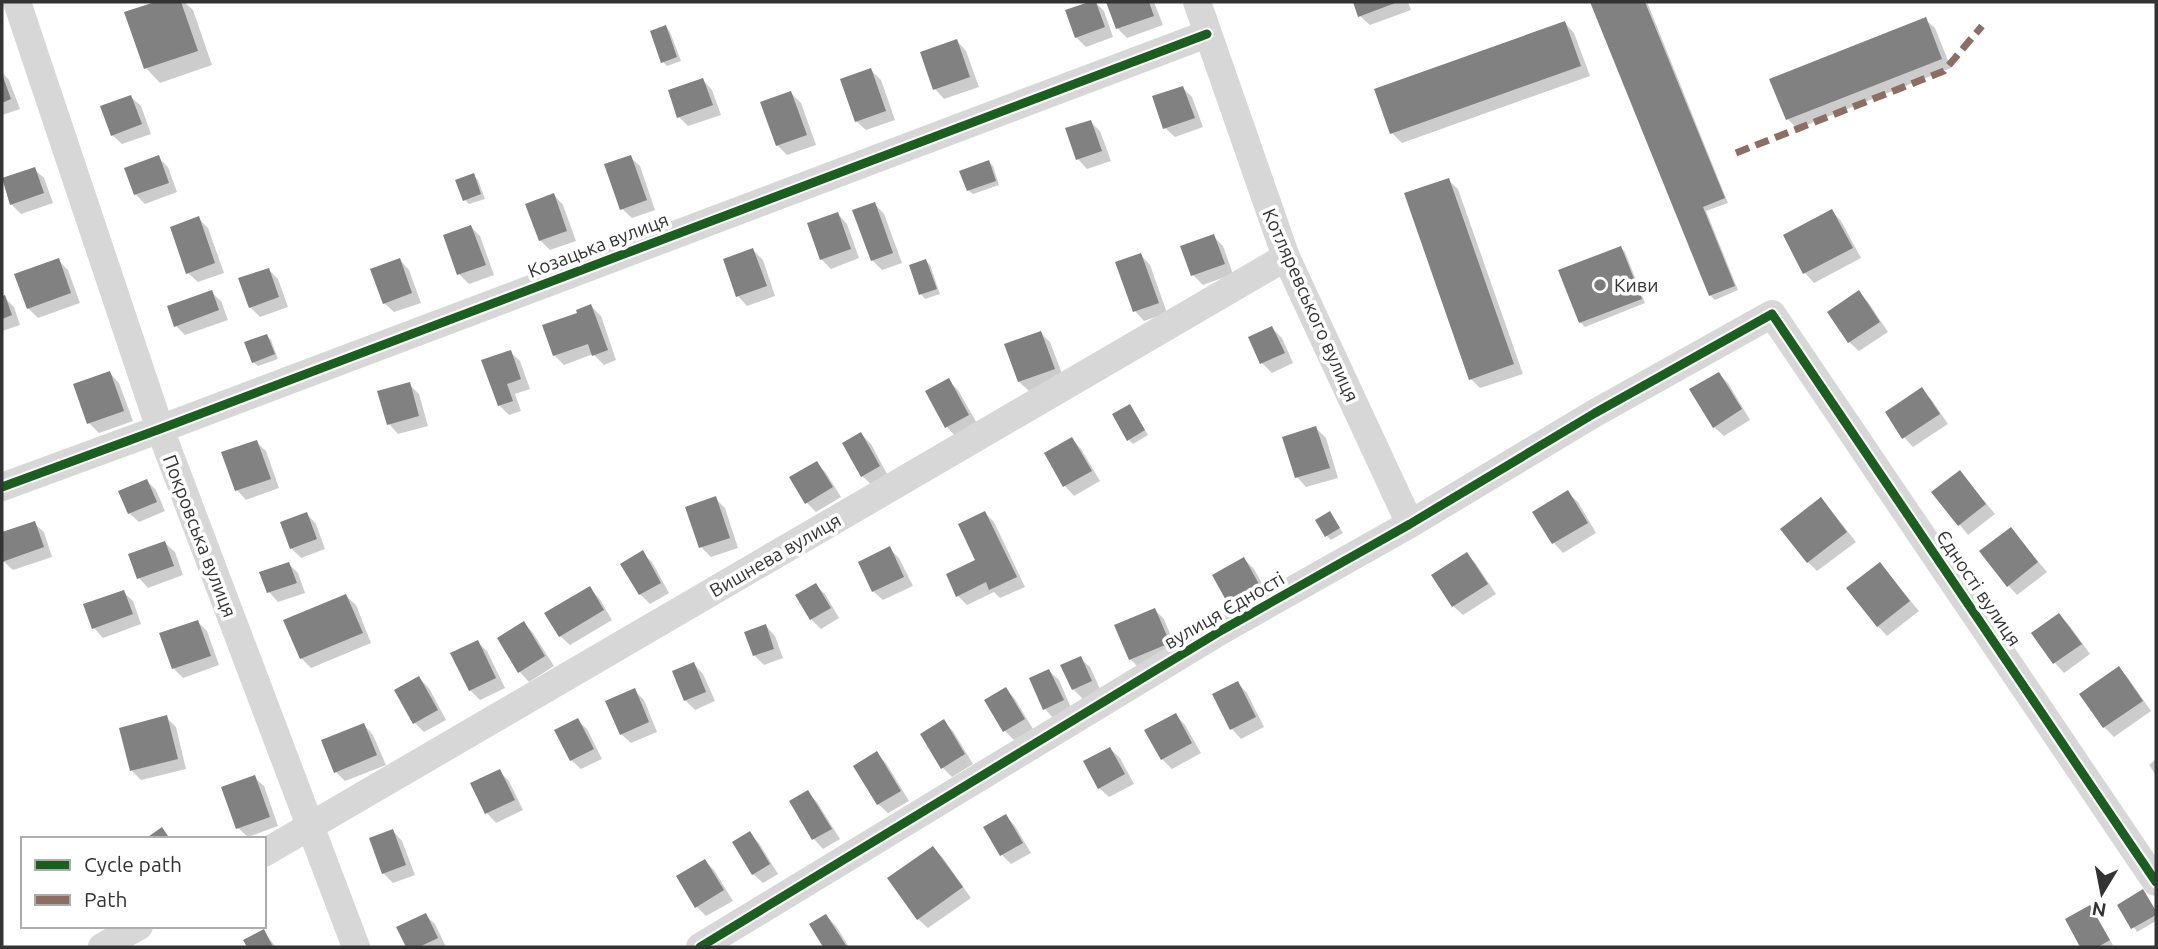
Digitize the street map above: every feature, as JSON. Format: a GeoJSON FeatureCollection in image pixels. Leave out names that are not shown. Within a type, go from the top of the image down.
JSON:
{"type":"FeatureCollection","features":[{"type":"Feature","properties":{"kind":"street","name":"Покровська вулиця"},"geometry":{"type":"LineString","coordinates":[[18,2],[160,429],[356,947]]}},
{"type":"Feature","properties":{"kind":"street","name":"Котляревського вулиця"},"geometry":{"type":"LineString","coordinates":[[1197,2],[1286,257],[1410,524]]}},
{"type":"Feature","properties":{"kind":"street","name":"Козацька вулиця"},"geometry":{"type":"LineString","coordinates":[[2,487],[1207,34]]}},
{"type":"Feature","properties":{"kind":"street","name":"Вишнева вулиця"},"geometry":{"type":"LineString","coordinates":[[266,852],[1286,257]]}},
{"type":"Feature","properties":{"kind":"street","name":"вулиця Єдності"},"geometry":{"type":"LineString","coordinates":[[700,947],[1222,630],[1410,524],[1595,413],[1772,314]]}},
{"type":"Feature","properties":{"kind":"street","name":"Єдності вулиця"},"geometry":{"type":"LineString","coordinates":[[1772,314],[2156,881]]}},
{"type":"Feature","properties":{"kind":"street"},"geometry":{"type":"LineString","coordinates":[[102,947],[135,928]]}},
{"type":"Feature","properties":{"kind":"building"},"geometry":{"type":"Polygon","coordinates":[[[155,2],[181,2],[198,51],[144,69],[124,12],[155,2]]]}},
{"type":"Feature","properties":{"kind":"building"},"geometry":{"type":"Polygon","coordinates":[[[1096,2],[1105,27],[1075,38],[1065,10],[1096,2]]]}},
{"type":"Feature","properties":{"kind":"building"},"geometry":{"type":"Polygon","coordinates":[[[1106,2],[1149,2],[1154,16],[1116,29],[1106,2]]]}},
{"type":"Feature","properties":{"kind":"building"},"geometry":{"type":"Polygon","coordinates":[[[1353,2],[1398,2],[1358,17],[1353,2]]]}},
{"type":"Feature","properties":{"kind":"building"},"geometry":{"type":"Polygon","coordinates":[[[1590,2],[1645,2],[1725,198],[1703,207],[1735,286],[1709,296],[1590,2]]]}},
{"type":"Feature","properties":{"kind":"building"},"geometry":{"type":"Polygon","coordinates":[[[1926,17],[1942,59],[1786,120],[1769,79],[1926,17]]]}},
{"type":"Feature","properties":{"kind":"building"},"geometry":{"type":"Polygon","coordinates":[[[1565,21],[1581,66],[1390,134],[1374,89],[1565,21]]]}},
{"type":"Feature","properties":{"kind":"building"},"geometry":{"type":"Polygon","coordinates":[[[666,25],[677,57],[661,63],[650,31],[666,25]]]}},
{"type":"Feature","properties":{"kind":"building"},"geometry":{"type":"Polygon","coordinates":[[[957,39],[970,77],[933,90],[920,52],[957,39]]]}},
{"type":"Feature","properties":{"kind":"building"},"geometry":{"type":"Polygon","coordinates":[[[871,68],[886,111],[855,122],[840,79],[871,68]]]}},
{"type":"Feature","properties":{"kind":"building"},"geometry":{"type":"Polygon","coordinates":[[[2,74],[11,99],[2,103],[2,74]]]}},
{"type":"Feature","properties":{"kind":"building"},"geometry":{"type":"Polygon","coordinates":[[[703,78],[713,105],[677,118],[668,90],[703,78]]]}},
{"type":"Feature","properties":{"kind":"building"},"geometry":{"type":"Polygon","coordinates":[[[1183,86],[1195,118],[1163,129],[1152,96],[1183,86]]]}},
{"type":"Feature","properties":{"kind":"building"},"geometry":{"type":"Polygon","coordinates":[[[791,91],[807,135],[776,146],[760,102],[791,91]]]}},
{"type":"Feature","properties":{"kind":"building"},"geometry":{"type":"Polygon","coordinates":[[[131,95],[142,124],[111,136],[100,106],[131,95]]]}},
{"type":"Feature","properties":{"kind":"building"},"geometry":{"type":"Polygon","coordinates":[[[1091,120],[1102,151],[1076,160],[1065,128],[1091,120]]]}},
{"type":"Feature","properties":{"kind":"building"},"geometry":{"type":"Polygon","coordinates":[[[159,155],[169,183],[134,195],[124,168],[159,155]]]}},
{"type":"Feature","properties":{"kind":"building"},"geometry":{"type":"Polygon","coordinates":[[[631,155],[647,200],[620,210],[604,164],[631,155]]]}},
{"type":"Feature","properties":{"kind":"building"},"geometry":{"type":"Polygon","coordinates":[[[989,160],[996,181],[967,191],[959,171],[989,160]]]}},
{"type":"Feature","properties":{"kind":"building"},"geometry":{"type":"Polygon","coordinates":[[[35,167],[44,193],[10,205],[2,178],[35,167]]]}},
{"type":"Feature","properties":{"kind":"building"},"geometry":{"type":"Polygon","coordinates":[[[474,173],[481,194],[463,201],[455,180],[474,173]]]}},
{"type":"Feature","properties":{"kind":"building"},"geometry":{"type":"Polygon","coordinates":[[[1449,178],[1514,364],[1469,380],[1404,193],[1449,178]]]}},
{"type":"Feature","properties":{"kind":"building"},"geometry":{"type":"Polygon","coordinates":[[[554,193],[567,231],[539,241],[525,204],[554,193]]]}},
{"type":"Feature","properties":{"kind":"building"},"geometry":{"type":"Polygon","coordinates":[[[875,202],[893,253],[871,261],[852,210],[875,202]]]}},
{"type":"Feature","properties":{"kind":"building"},"geometry":{"type":"Polygon","coordinates":[[[1832,209],[1853,248],[1803,274],[1783,235],[1832,209]]]}},
{"type":"Feature","properties":{"kind":"building"},"geometry":{"type":"Polygon","coordinates":[[[838,212],[851,249],[820,260],[807,223],[838,212]]]}},
{"type":"Feature","properties":{"kind":"building"},"geometry":{"type":"Polygon","coordinates":[[[199,216],[215,263],[186,274],[170,227],[199,216]]]}},
{"type":"Feature","properties":{"kind":"building"},"geometry":{"type":"Polygon","coordinates":[[[471,225],[486,265],[457,275],[443,235],[471,225]]]}},
{"type":"Feature","properties":{"kind":"building"},"geometry":{"type":"Polygon","coordinates":[[[1214,234],[1225,264],[1191,276],[1180,246],[1214,234]]]}},
{"type":"Feature","properties":{"kind":"building","name":"Киви"},"geometry":{"type":"Polygon","coordinates":[[[1621,246],[1642,299],[1579,323],[1558,270],[1621,246]]]}},
{"type":"Feature","properties":{"kind":"building"},"geometry":{"type":"Polygon","coordinates":[[[753,248],[767,286],[736,297],[723,259],[753,248]]]}},
{"type":"Feature","properties":{"kind":"building"},"geometry":{"type":"Polygon","coordinates":[[[1141,253],[1159,303],[1133,312],[1115,262],[1141,253]]]}},
{"type":"Feature","properties":{"kind":"building"},"geometry":{"type":"Polygon","coordinates":[[[59,258],[71,293],[27,309],[14,274],[59,258]]]}},
{"type":"Feature","properties":{"kind":"building"},"geometry":{"type":"Polygon","coordinates":[[[400,258],[412,293],[383,304],[370,269],[400,258]]]}},
{"type":"Feature","properties":{"kind":"building"},"geometry":{"type":"Polygon","coordinates":[[[926,259],[937,289],[919,295],[909,265],[926,259]]]}},
{"type":"Feature","properties":{"kind":"building"},"geometry":{"type":"Polygon","coordinates":[[[269,268],[279,297],[249,308],[238,278],[269,268]]]}},
{"type":"Feature","properties":{"kind":"building"},"geometry":{"type":"Polygon","coordinates":[[[212,290],[219,310],[174,327],[167,306],[212,290]]]}},
{"type":"Feature","properties":{"kind":"building"},"geometry":{"type":"Polygon","coordinates":[[[1859,290],[1880,322],[1848,343],[1827,312],[1859,290]]]}},
{"type":"Feature","properties":{"kind":"building"},"geometry":{"type":"Polygon","coordinates":[[[5,295],[12,315],[2,319],[2,296],[5,295]]]}},
{"type":"Feature","properties":{"kind":"building"},"geometry":{"type":"Polygon","coordinates":[[[591,304],[608,350],[592,356],[588,344],[553,356],[542,325],[577,313],[576,310],[591,304]]]}},
{"type":"Feature","properties":{"kind":"building"},"geometry":{"type":"Polygon","coordinates":[[[1272,326],[1285,353],[1260,364],[1248,337],[1272,326]]]}},
{"type":"Feature","properties":{"kind":"building"},"geometry":{"type":"Polygon","coordinates":[[[1041,331],[1055,369],[1018,382],[1004,344],[1041,331]]]}},
{"type":"Feature","properties":{"kind":"building"},"geometry":{"type":"Polygon","coordinates":[[[267,334],[275,354],[252,363],[244,342],[267,334]]]}},
{"type":"Feature","properties":{"kind":"building"},"geometry":{"type":"Polygon","coordinates":[[[511,350],[521,379],[507,384],[513,401],[498,406],[481,360],[511,350]]]}},
{"type":"Feature","properties":{"kind":"building"},"geometry":{"type":"Polygon","coordinates":[[[110,371],[124,411],[87,424],[73,384],[110,371]]]}},
{"type":"Feature","properties":{"kind":"building"},"geometry":{"type":"Polygon","coordinates":[[[1719,372],[1742,409],[1713,428],[1689,389],[1719,372]]]}},
{"type":"Feature","properties":{"kind":"building"},"geometry":{"type":"Polygon","coordinates":[[[949,378],[969,415],[945,428],[925,391],[949,378]]]}},
{"type":"Feature","properties":{"kind":"building"},"geometry":{"type":"Polygon","coordinates":[[[410,382],[419,416],[387,425],[377,391],[410,382]]]}},
{"type":"Feature","properties":{"kind":"building"},"geometry":{"type":"Polygon","coordinates":[[[1922,387],[1940,414],[1902,439],[1885,412],[1922,387]]]}},
{"type":"Feature","properties":{"kind":"building"},"geometry":{"type":"Polygon","coordinates":[[[1130,404],[1145,430],[1127,441],[1112,414],[1130,404]]]}},
{"type":"Feature","properties":{"kind":"building"},"geometry":{"type":"Polygon","coordinates":[[[1316,426],[1330,468],[1295,478],[1282,437],[1316,426]]]}},
{"type":"Feature","properties":{"kind":"building"},"geometry":{"type":"Polygon","coordinates":[[[861,432],[880,466],[861,477],[842,443],[861,432]]]}},
{"type":"Feature","properties":{"kind":"building"},"geometry":{"type":"Polygon","coordinates":[[[1072,437],[1092,471],[1063,487],[1044,453],[1072,437]]]}},
{"type":"Feature","properties":{"kind":"building"},"geometry":{"type":"Polygon","coordinates":[[[257,440],[271,479],[235,491],[221,452],[257,440]]]}},
{"type":"Feature","properties":{"kind":"building"},"geometry":{"type":"Polygon","coordinates":[[[817,461],[833,487],[805,504],[789,477],[817,461]]]}},
{"type":"Feature","properties":{"kind":"building"},"geometry":{"type":"Polygon","coordinates":[[[1960,470],[1986,504],[1958,526],[1931,492],[1960,470]]]}},
{"type":"Feature","properties":{"kind":"building"},"geometry":{"type":"Polygon","coordinates":[[[147,479],[157,502],[128,514],[118,491],[147,479]]]}},
{"type":"Feature","properties":{"kind":"building"},"geometry":{"type":"Polygon","coordinates":[[[1568,490],[1588,523],[1552,544],[1532,512],[1568,490]]]}},
{"type":"Feature","properties":{"kind":"building"},"geometry":{"type":"Polygon","coordinates":[[[716,496],[730,538],[699,548],[685,507],[716,496]]]}},
{"type":"Feature","properties":{"kind":"building"},"geometry":{"type":"Polygon","coordinates":[[[1821,497],[1847,532],[1807,563],[1780,529],[1821,497]]]}},
{"type":"Feature","properties":{"kind":"building"},"geometry":{"type":"Polygon","coordinates":[[[985,511],[1017,577],[989,590],[986,582],[956,597],[946,574],[975,560],[958,524],[985,511]]]}},
{"type":"Feature","properties":{"kind":"building"},"geometry":{"type":"Polygon","coordinates":[[[1330,511],[1340,528],[1325,537],[1315,520],[1330,511]]]}},
{"type":"Feature","properties":{"kind":"building"},"geometry":{"type":"Polygon","coordinates":[[[307,512],[317,539],[290,549],[280,522],[307,512]]]}},
{"type":"Feature","properties":{"kind":"building"},"geometry":{"type":"Polygon","coordinates":[[[35,521],[44,547],[2,562],[2,532],[35,521]]]}},
{"type":"Feature","properties":{"kind":"building"},"geometry":{"type":"Polygon","coordinates":[[[2011,527],[2038,562],[2007,587],[1979,551],[2011,527]]]}},
{"type":"Feature","properties":{"kind":"building"},"geometry":{"type":"Polygon","coordinates":[[[165,541],[174,566],[137,579],[128,554],[165,541]]]}},
{"type":"Feature","properties":{"kind":"building"},"geometry":{"type":"Polygon","coordinates":[[[890,546],[904,577],[872,592],[858,562],[890,546]]]}},
{"type":"Feature","properties":{"kind":"building"},"geometry":{"type":"Polygon","coordinates":[[[643,550],[661,583],[639,595],[620,564],[643,550]]]}},
{"type":"Feature","properties":{"kind":"building"},"geometry":{"type":"Polygon","coordinates":[[[1467,552],[1488,584],[1452,607],[1431,575],[1467,552]]]}},
{"type":"Feature","properties":{"kind":"building"},"geometry":{"type":"Polygon","coordinates":[[[1244,557],[1260,586],[1228,604],[1212,575],[1244,557]]]}},
{"type":"Feature","properties":{"kind":"building"},"geometry":{"type":"Polygon","coordinates":[[[289,562],[297,583],[267,593],[259,572],[289,562]]]}},
{"type":"Feature","properties":{"kind":"building"},"geometry":{"type":"Polygon","coordinates":[[[1880,562],[1910,601],[1877,627],[1846,588],[1880,562]]]}},
{"type":"Feature","properties":{"kind":"building"},"geometry":{"type":"Polygon","coordinates":[[[816,583],[831,608],[810,620],[795,595],[816,583]]]}},
{"type":"Feature","properties":{"kind":"building"},"geometry":{"type":"Polygon","coordinates":[[[590,586],[604,610],[559,637],[544,613],[590,586]]]}},
{"type":"Feature","properties":{"kind":"building"},"geometry":{"type":"Polygon","coordinates":[[[124,590],[133,614],[92,629],[83,604],[124,590]]]}},
{"type":"Feature","properties":{"kind":"building"},"geometry":{"type":"Polygon","coordinates":[[[346,594],[363,633],[300,659],[283,620],[346,594]]]}},
{"type":"Feature","properties":{"kind":"building"},"geometry":{"type":"Polygon","coordinates":[[[1155,608],[1170,643],[1129,660],[1114,625],[1155,608]]]}},
{"type":"Feature","properties":{"kind":"building"},"geometry":{"type":"Polygon","coordinates":[[[2059,613],[2082,644],[2053,664],[2031,633],[2059,613]]]}},
{"type":"Feature","properties":{"kind":"building"},"geometry":{"type":"Polygon","coordinates":[[[198,620],[211,656],[172,669],[159,633],[198,620]]]}},
{"type":"Feature","properties":{"kind":"building"},"geometry":{"type":"Polygon","coordinates":[[[524,621],[545,656],[518,673],[497,638],[524,621]]]}},
{"type":"Feature","properties":{"kind":"building"},"geometry":{"type":"Polygon","coordinates":[[[766,624],[774,649],[753,656],[744,632],[766,624]]]}},
{"type":"Feature","properties":{"kind":"building"},"geometry":{"type":"Polygon","coordinates":[[[478,640],[496,678],[469,691],[450,653],[478,640]]]}},
{"type":"Feature","properties":{"kind":"building"},"geometry":{"type":"Polygon","coordinates":[[[1081,656],[1092,681],[1072,690],[1060,665],[1081,656]]]}},
{"type":"Feature","properties":{"kind":"building"},"geometry":{"type":"Polygon","coordinates":[[[694,662],[706,692],[684,701],[672,671],[694,662]]]}},
{"type":"Feature","properties":{"kind":"building"},"geometry":{"type":"Polygon","coordinates":[[[2119,666],[2143,701],[2103,728],[2079,694],[2119,666]]]}},
{"type":"Feature","properties":{"kind":"building"},"geometry":{"type":"Polygon","coordinates":[[[1049,669],[1064,700],[1043,710],[1029,678],[1049,669]]]}},
{"type":"Feature","properties":{"kind":"building"},"geometry":{"type":"Polygon","coordinates":[[[419,676],[438,710],[413,724],[394,690],[419,676]]]}},
{"type":"Feature","properties":{"kind":"building"},"geometry":{"type":"Polygon","coordinates":[[[1238,681],[1256,717],[1230,730],[1212,694],[1238,681]]]}},
{"type":"Feature","properties":{"kind":"building"},"geometry":{"type":"Polygon","coordinates":[[[1006,687],[1025,719],[1003,732],[984,700],[1006,687]]]}},
{"type":"Feature","properties":{"kind":"building"},"geometry":{"type":"Polygon","coordinates":[[[635,688],[649,722],[620,735],[605,701],[635,688]]]}},
{"type":"Feature","properties":{"kind":"building"},"geometry":{"type":"Polygon","coordinates":[[[1176,713],[1192,743],[1161,760],[1144,730],[1176,713]]]}},
{"type":"Feature","properties":{"kind":"building"},"geometry":{"type":"Polygon","coordinates":[[[167,715],[178,759],[130,771],[119,728],[167,715]]]}},
{"type":"Feature","properties":{"kind":"building"},"geometry":{"type":"Polygon","coordinates":[[[578,718],[594,749],[570,761],[554,730],[578,718]]]}},
{"type":"Feature","properties":{"kind":"building"},"geometry":{"type":"Polygon","coordinates":[[[944,719],[965,754],[941,769],[920,734],[944,719]]]}},
{"type":"Feature","properties":{"kind":"building"},"geometry":{"type":"Polygon","coordinates":[[[364,723],[377,755],[334,773],[321,740],[364,723]]]}},
{"type":"Feature","properties":{"kind":"building"},"geometry":{"type":"Polygon","coordinates":[[[1110,747],[1125,774],[1098,789],[1083,761],[1110,747]]]}},
{"type":"Feature","properties":{"kind":"building"},"geometry":{"type":"Polygon","coordinates":[[[877,751],[901,791],[877,805],[853,766],[877,751]]]}},
{"type":"Feature","properties":{"kind":"building"},"geometry":{"type":"Polygon","coordinates":[[[500,769],[515,800],[485,814],[470,783],[500,769]]]}},
{"type":"Feature","properties":{"kind":"building"},"geometry":{"type":"Polygon","coordinates":[[[255,775],[270,817],[236,829],[221,787],[255,775]]]}},
{"type":"Feature","properties":{"kind":"building"},"geometry":{"type":"Polygon","coordinates":[[[808,790],[832,829],[812,840],[789,801],[808,790]]]}},
{"type":"Feature","properties":{"kind":"building"},"geometry":{"type":"Polygon","coordinates":[[[1006,814],[1023,843],[1000,856],[983,827],[1006,814]]]}},
{"type":"Feature","properties":{"kind":"building"},"geometry":{"type":"Polygon","coordinates":[[[162,827],[169,837],[148,837],[162,827]]]}},
{"type":"Feature","properties":{"kind":"building"},"geometry":{"type":"Polygon","coordinates":[[[393,829],[406,865],[382,874],[369,838],[393,829]]]}},
{"type":"Feature","properties":{"kind":"building"},"geometry":{"type":"Polygon","coordinates":[[[750,831],[770,864],[752,875],[732,842],[750,831]]]}},
{"type":"Feature","properties":{"kind":"building"},"geometry":{"type":"Polygon","coordinates":[[[933,846],[963,887],[917,920],[887,878],[933,846]]]}},
{"type":"Feature","properties":{"kind":"building"},"geometry":{"type":"Polygon","coordinates":[[[705,859],[724,890],[695,908],[676,876],[705,859]]]}},
{"type":"Feature","properties":{"kind":"building"},"geometry":{"type":"Polygon","coordinates":[[[2143,889],[2156,915],[2131,929],[2117,905],[2143,889]]]}},
{"type":"Feature","properties":{"kind":"building"},"geometry":{"type":"Polygon","coordinates":[[[2090,905],[2110,940],[2098,947],[2080,947],[2065,919],[2090,905]]]}},
{"type":"Feature","properties":{"kind":"building"},"geometry":{"type":"Polygon","coordinates":[[[426,913],[438,938],[419,947],[406,947],[396,927],[426,913]]]}},
{"type":"Feature","properties":{"kind":"building"},"geometry":{"type":"Polygon","coordinates":[[[826,914],[847,947],[823,947],[809,924],[826,914]]]}},
{"type":"Feature","properties":{"kind":"building"},"geometry":{"type":"Polygon","coordinates":[[[264,929],[273,947],[247,947],[243,940],[264,929]]]}},
{"type":"Feature","properties":{"kind":"marked path"},"geometry":{"type":"LineString","coordinates":[[1736,153],[1944,71],[1982,26]]}},
{"type":"Feature","properties":{"kind":"cycle path"},"geometry":{"type":"LineString","coordinates":[[2,487],[1207,34]]}},
{"type":"Feature","properties":{"kind":"cycle path"},"geometry":{"type":"LineString","coordinates":[[700,947],[1222,630],[1410,524],[1595,413],[1772,314],[2156,882]]}},
{"type":"Feature","properties":{"kind":"place","name":"Киви"},"geometry":{"type":"Point","coordinates":[1600,285]}}]}
